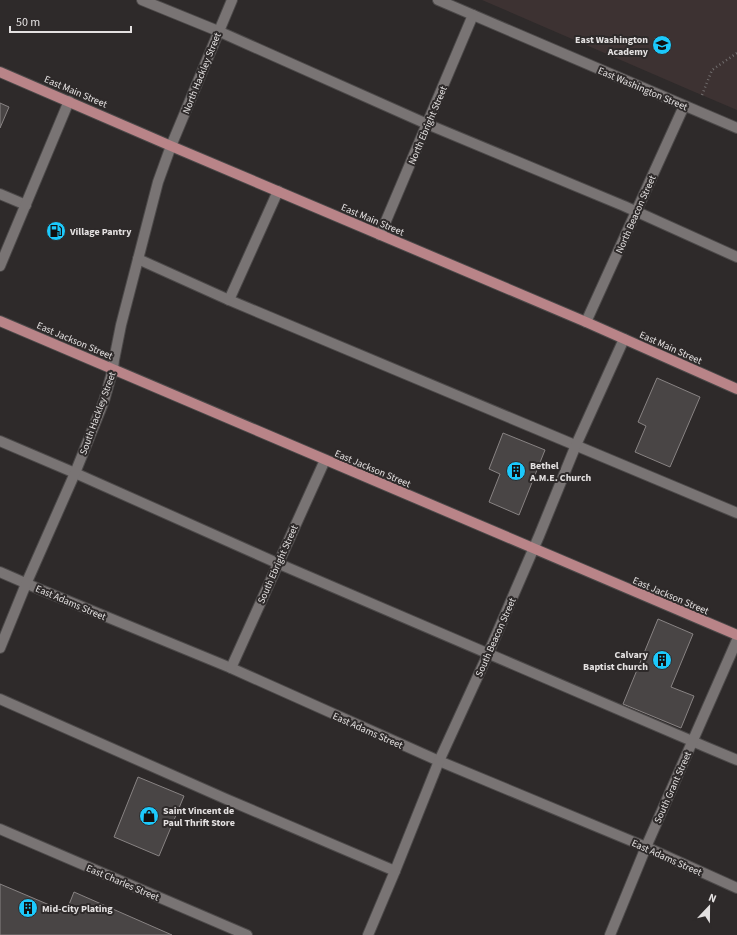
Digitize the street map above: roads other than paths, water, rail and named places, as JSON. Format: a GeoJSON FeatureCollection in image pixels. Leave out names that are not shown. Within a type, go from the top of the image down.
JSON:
{"type":"FeatureCollection","features":[{"type":"Feature","properties":{"kind":"main road","name":"East Main Street"},"geometry":{"type":"LineString","coordinates":[[0,72],[586,322],[737,389]]}},
{"type":"Feature","properties":{"kind":"main road","name":"East Jackson Street"},"geometry":{"type":"LineString","coordinates":[[0,321],[737,636]]}},
{"type":"Feature","properties":{"kind":"street"},"geometry":{"type":"LineString","coordinates":[[142,0],[218,31],[427,124],[636,212],[737,257]]}},
{"type":"Feature","properties":{"kind":"street","name":"North Hackley Street"},"geometry":{"type":"LineString","coordinates":[[171,146],[232,0]]}},
{"type":"Feature","properties":{"kind":"street","name":"East Washington Street"},"geometry":{"type":"LineString","coordinates":[[438,0],[737,128]]}},
{"type":"Feature","properties":{"kind":"street","name":"North Ebright Street"},"geometry":{"type":"LineString","coordinates":[[380,235],[473,15]]}},
{"type":"Feature","properties":{"kind":"street"},"geometry":{"type":"LineString","coordinates":[[0,266],[69,102]]}},
{"type":"Feature","properties":{"kind":"street","name":"North Beacon Street"},"geometry":{"type":"LineString","coordinates":[[586,322],[684,106]]}},
{"type":"Feature","properties":{"kind":"street","name":"South Hackley Street"},"geometry":{"type":"LineString","coordinates":[[0,648],[26,584],[75,473],[104,400],[113,369],[121,324],[158,182],[171,146]]}},
{"type":"Feature","properties":{"kind":"street"},"geometry":{"type":"LineString","coordinates":[[229,300],[278,191]]}},
{"type":"Feature","properties":{"kind":"street"},"geometry":{"type":"LineString","coordinates":[[0,194],[26,205]]}},
{"type":"Feature","properties":{"kind":"street"},"geometry":{"type":"LineString","coordinates":[[138,259],[229,300],[737,513]]}},
{"type":"Feature","properties":{"kind":"street","name":"South Beacon Street"},"geometry":{"type":"LineString","coordinates":[[368,935],[439,761],[488,654],[576,445],[624,339]]}},
{"type":"Feature","properties":{"kind":"street"},"geometry":{"type":"LineString","coordinates":[[0,441],[277,563],[737,760]]}},
{"type":"Feature","properties":{"kind":"street","name":"South Ebright Street"},"geometry":{"type":"LineString","coordinates":[[231,668],[277,563],[325,460]]}},
{"type":"Feature","properties":{"kind":"street","name":"East Adams Street"},"geometry":{"type":"LineString","coordinates":[[0,572],[231,668],[439,761],[646,847],[737,888]]}},
{"type":"Feature","properties":{"kind":"street","name":"South Grant Street"},"geometry":{"type":"LineString","coordinates":[[610,935],[646,847],[737,640]]}},
{"type":"Feature","properties":{"kind":"street"},"geometry":{"type":"LineString","coordinates":[[0,699],[226,799],[395,871]]}},
{"type":"Feature","properties":{"kind":"street","name":"East Charles Street"},"geometry":{"type":"LineString","coordinates":[[0,830],[247,935]]}},
{"type":"Feature","properties":{"kind":"place","name":"East Washington Academy"},"geometry":{"type":"Point","coordinates":[662,45]}},
{"type":"Feature","properties":{"kind":"place","name":"Village Pantry"},"geometry":{"type":"Point","coordinates":[56,231]}},
{"type":"Feature","properties":{"kind":"place","name":"Bethel A.M.E. Church"},"geometry":{"type":"Point","coordinates":[516,471]}},
{"type":"Feature","properties":{"kind":"place","name":"Calvary Baptist Church"},"geometry":{"type":"Point","coordinates":[662,660]}},
{"type":"Feature","properties":{"kind":"place","name":"Saint Vincent de Paul Thrift Store"},"geometry":{"type":"Point","coordinates":[149,816]}},
{"type":"Feature","properties":{"kind":"place","name":"Mid-City Plating"},"geometry":{"type":"Point","coordinates":[28,908]}}]}
